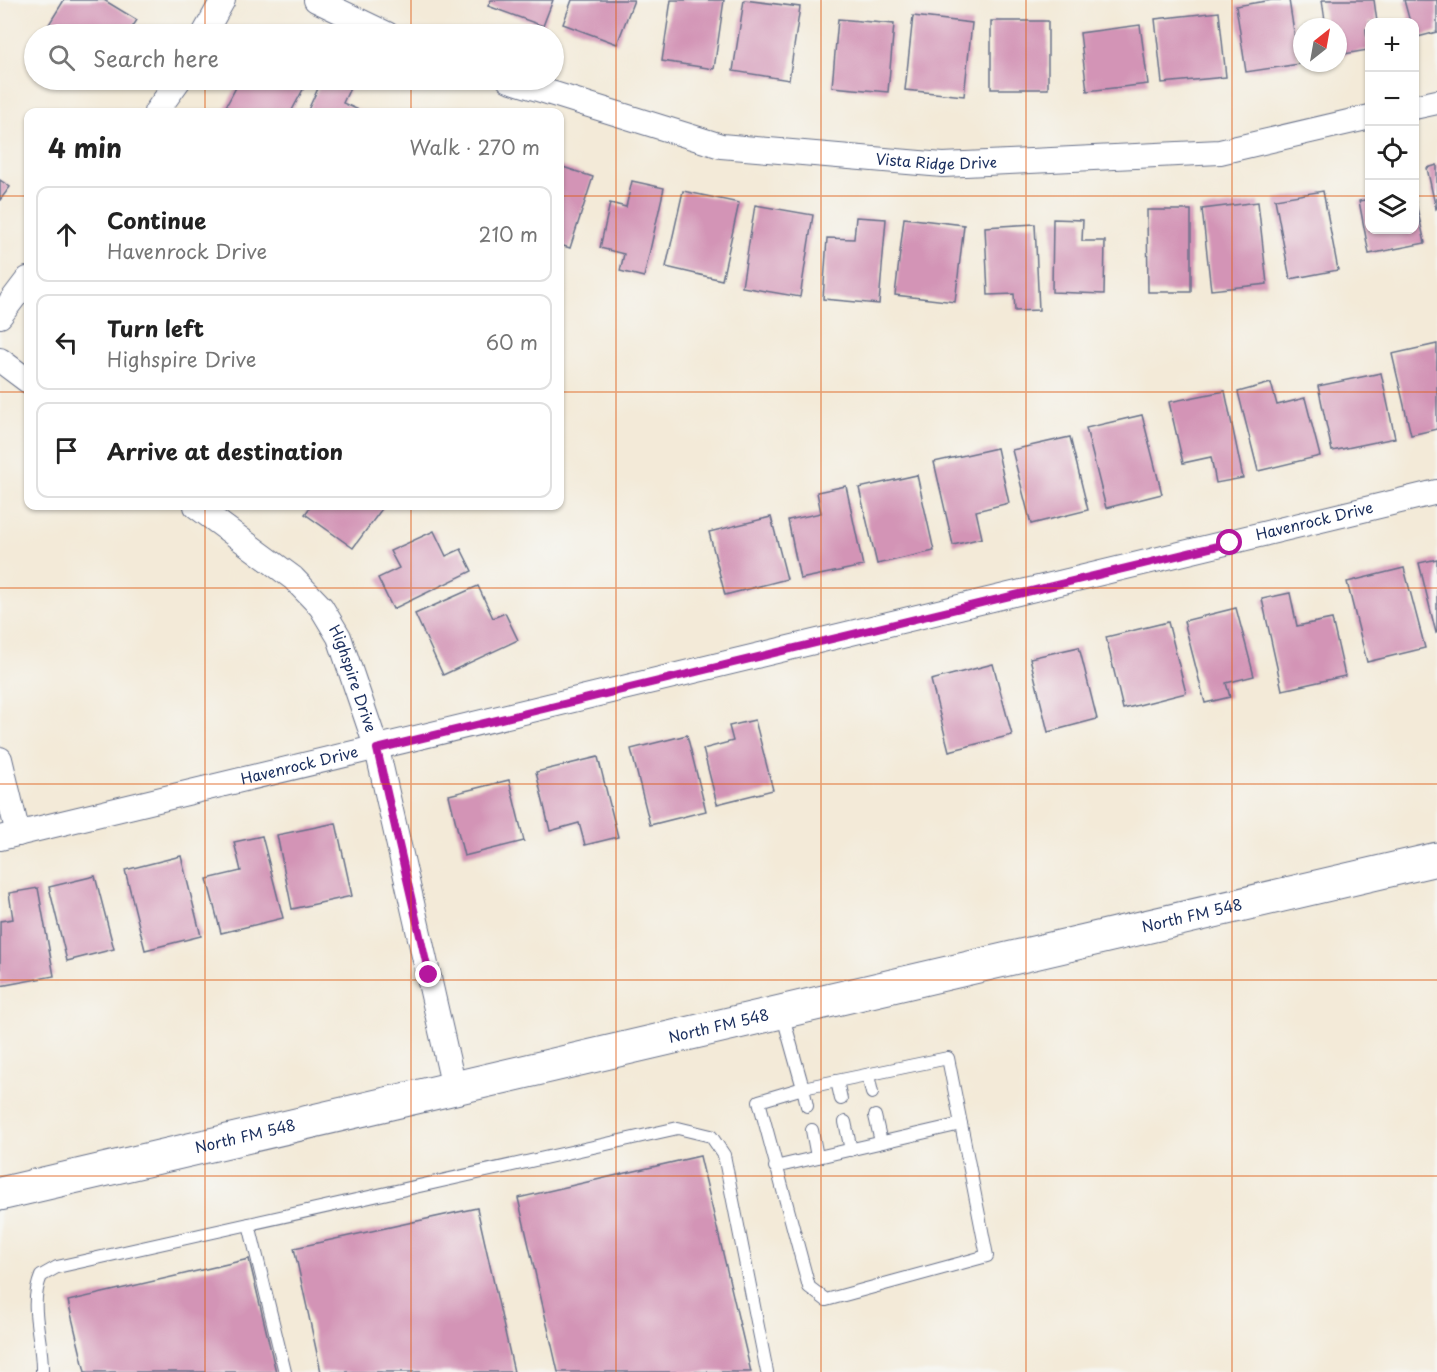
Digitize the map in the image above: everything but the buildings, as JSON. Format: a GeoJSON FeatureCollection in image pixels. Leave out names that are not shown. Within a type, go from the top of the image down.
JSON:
{"type":"FeatureCollection","features":[{"type":"Feature","properties":{"kind":"main road","name":"North FM 548"},"geometry":{"type":"LineString","coordinates":[[0,1194],[1437,859]]}},
{"type":"Feature","properties":{"kind":"street"},"geometry":{"type":"LineString","coordinates":[[210,24],[223,0]]}},
{"type":"Feature","properties":{"kind":"street"},"geometry":{"type":"LineString","coordinates":[[316,0],[366,24]]}},
{"type":"Feature","properties":{"kind":"street"},"geometry":{"type":"LineString","coordinates":[[159,108],[172,90]]}},
{"type":"Feature","properties":{"kind":"street","name":"Vista Ridge Drive"},"geometry":{"type":"LineString","coordinates":[[541,90],[721,146],[943,165],[1220,152],[1365,118]]}},
{"type":"Feature","properties":{"kind":"street"},"geometry":{"type":"LineString","coordinates":[[1419,106],[1437,102]]}},
{"type":"Feature","properties":{"kind":"street"},"geometry":{"type":"LineString","coordinates":[[0,316],[24,284]]}},
{"type":"Feature","properties":{"kind":"street"},"geometry":{"type":"LineString","coordinates":[[0,360],[24,378]]}},
{"type":"Feature","properties":{"kind":"street","name":"Havenrock Drive"},"geometry":{"type":"LineString","coordinates":[[9,836],[1437,492]]}},
{"type":"Feature","properties":{"kind":"street","name":"Highspire Drive"},"geometry":{"type":"LineString","coordinates":[[201,510],[293,578],[321,607],[339,637],[377,749],[454,1088]]}},
{"type":"Feature","properties":{"kind":"street"},"geometry":{"type":"LineString","coordinates":[[0,759],[9,836]]}},
{"type":"Feature","properties":{"kind":"lane"},"geometry":{"type":"LineString","coordinates":[[782,1011],[807,1106]]}},
{"type":"Feature","properties":{"kind":"lane"},"geometry":{"type":"LineString","coordinates":[[948,1058],[987,1256],[826,1300],[809,1287],[759,1101],[803,1088],[948,1058]]}},
{"type":"Feature","properties":{"kind":"lane"},"geometry":{"type":"LineString","coordinates":[[868,1075],[872,1093]]}},
{"type":"Feature","properties":{"kind":"lane"},"geometry":{"type":"LineString","coordinates":[[837,1082],[841,1099]]}},
{"type":"Feature","properties":{"kind":"lane"},"geometry":{"type":"LineString","coordinates":[[875,1116],[881,1142]]}},
{"type":"Feature","properties":{"kind":"lane"},"geometry":{"type":"LineString","coordinates":[[845,1122],[851,1150]]}},
{"type":"Feature","properties":{"kind":"lane"},"geometry":{"type":"LineString","coordinates":[[776,1167],[961,1124]]}},
{"type":"Feature","properties":{"kind":"lane"},"geometry":{"type":"LineString","coordinates":[[42,1372],[43,1354],[35,1313],[36,1289],[41,1276],[57,1267],[678,1128],[711,1136],[724,1155],[767,1372]]}},
{"type":"Feature","properties":{"kind":"lane"},"geometry":{"type":"LineString","coordinates":[[812,1130],[817,1157]]}},
{"type":"Feature","properties":{"kind":"lane"},"geometry":{"type":"LineString","coordinates":[[249,1224],[285,1372]]}},
{"type":"Feature","properties":{"kind":"route"},"geometry":{"type":"LineString","coordinates":[[429,975],[377,749],[1230,543]]}}]}
